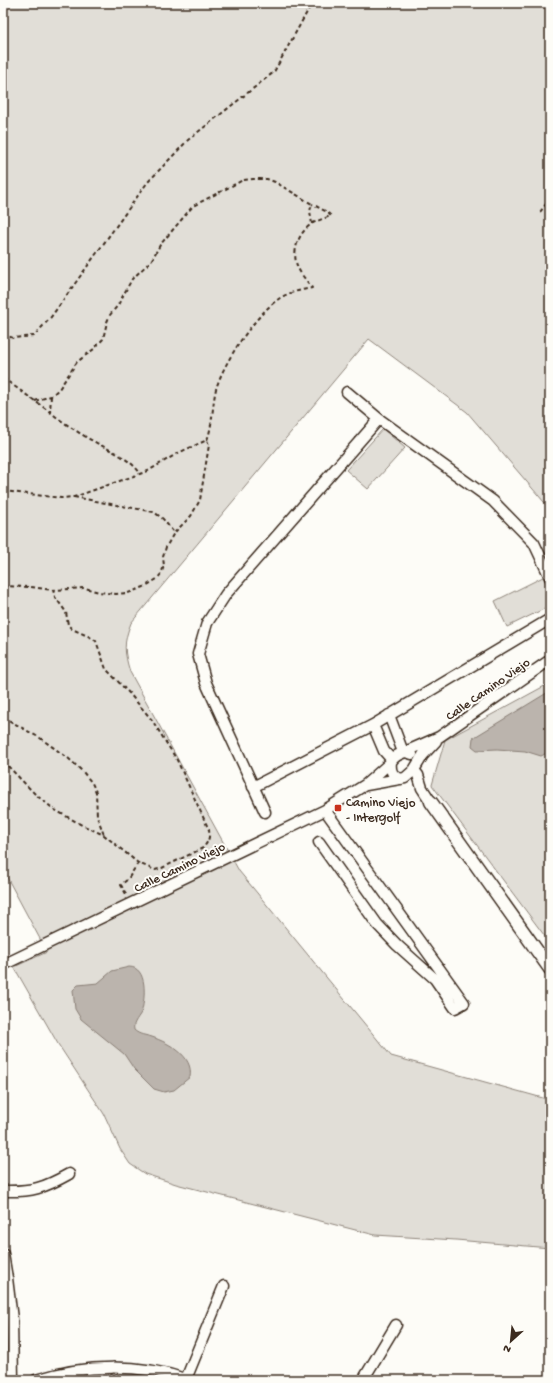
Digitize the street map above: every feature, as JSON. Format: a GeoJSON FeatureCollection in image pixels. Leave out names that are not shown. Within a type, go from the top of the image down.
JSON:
{"type":"FeatureCollection","features":[{"type":"Feature","properties":{"kind":"street"},"geometry":{"type":"LineString","coordinates":[[346,392],[379,419],[493,501],[534,543],[550,578]]}},
{"type":"Feature","properties":{"kind":"street"},"geometry":{"type":"LineString","coordinates":[[265,812],[206,683],[198,654],[207,623],[226,594],[379,419]]}},
{"type":"Feature","properties":{"kind":"street"},"geometry":{"type":"LineString","coordinates":[[253,787],[372,725],[550,619]]}},
{"type":"Feature","properties":{"kind":"street","name":"Calle Camino Viejo"},"geometry":{"type":"LineString","coordinates":[[404,752],[440,737],[550,660]]}},
{"type":"Feature","properties":{"kind":"street"},"geometry":{"type":"LineString","coordinates":[[389,715],[404,752]]}},
{"type":"Feature","properties":{"kind":"street"},"geometry":{"type":"LineString","coordinates":[[372,725],[384,751],[391,761],[391,772],[396,777],[403,779],[431,802]]}},
{"type":"Feature","properties":{"kind":"street","name":"Calle Camino Viejo"},"geometry":{"type":"LineString","coordinates":[[416,767],[440,737]]}},
{"type":"Feature","properties":{"kind":"street"},"geometry":{"type":"LineString","coordinates":[[391,761],[397,755],[404,752],[411,754],[416,759],[416,767],[422,788],[550,969]]}},
{"type":"Feature","properties":{"kind":"street","name":"Calle Camino Viejo"},"geometry":{"type":"LineString","coordinates":[[3,965],[325,810],[364,785],[391,761]]}},
{"type":"Feature","properties":{"kind":"street"},"geometry":{"type":"LineString","coordinates":[[403,779],[416,767]]}},
{"type":"Feature","properties":{"kind":"street","name":"Calle Camino Viejo"},"geometry":{"type":"LineString","coordinates":[[364,785],[403,779]]}},
{"type":"Feature","properties":{"kind":"street"},"geometry":{"type":"LineString","coordinates":[[319,842],[377,924],[392,940],[435,979],[455,1008],[464,1003],[325,810]]}},
{"type":"Feature","properties":{"kind":"street"},"geometry":{"type":"LineString","coordinates":[[3,1191],[18,1192],[34,1190],[49,1185],[69,1174]]}},
{"type":"Feature","properties":{"kind":"street"},"geometry":{"type":"LineString","coordinates":[[3,1254],[12,1319],[13,1380]]}},
{"type":"Feature","properties":{"kind":"street"},"geometry":{"type":"LineString","coordinates":[[36,1380],[51,1375],[81,1369],[132,1367],[187,1380],[224,1286]]}},
{"type":"Feature","properties":{"kind":"street"},"geometry":{"type":"LineString","coordinates":[[363,1380],[396,1325]]}},
{"type":"Feature","properties":{"kind":"path"},"geometry":{"type":"LineString","coordinates":[[3,334],[13,338],[34,336],[51,318],[147,183],[188,140],[274,72],[312,3]]}},
{"type":"Feature","properties":{"kind":"path"},"geometry":{"type":"LineString","coordinates":[[3,586],[31,587],[53,590],[85,588],[98,592],[116,594],[128,593],[144,587],[157,579],[164,566],[163,557],[166,547],[174,533],[192,516],[200,500],[209,445],[207,440],[210,433],[216,390],[221,374],[252,325],[265,310],[281,297],[296,291],[312,288],[298,270],[295,256],[297,241],[312,224],[331,216],[327,212],[275,182],[267,179],[243,180],[193,206],[160,245],[151,261],[132,279],[118,305],[110,315],[103,339],[94,349],[77,362],[59,389],[51,396],[35,402]]}},
{"type":"Feature","properties":{"kind":"path"},"geometry":{"type":"LineString","coordinates":[[540,212],[550,199]]}},
{"type":"Feature","properties":{"kind":"path"},"geometry":{"type":"LineString","coordinates":[[312,204],[310,211],[312,224]]}},
{"type":"Feature","properties":{"kind":"path"},"geometry":{"type":"LineString","coordinates":[[3,378],[62,422],[130,462],[140,473]]}},
{"type":"Feature","properties":{"kind":"path"},"geometry":{"type":"LineString","coordinates":[[50,412],[51,396]]}},
{"type":"Feature","properties":{"kind":"path"},"geometry":{"type":"LineString","coordinates":[[74,497],[157,466],[178,453],[207,440]]}},
{"type":"Feature","properties":{"kind":"path"},"geometry":{"type":"LineString","coordinates":[[3,491],[61,498],[74,497],[154,512],[163,519],[174,533]]}},
{"type":"Feature","properties":{"kind":"path"},"geometry":{"type":"LineString","coordinates":[[3,761],[36,795],[55,810],[104,835],[138,863],[155,870],[203,848],[210,836],[209,830],[176,760],[152,720],[106,669],[96,641],[72,629],[68,625],[66,612],[55,597],[53,590]]}},
{"type":"Feature","properties":{"kind":"path"},"geometry":{"type":"LineString","coordinates":[[3,717],[40,738],[68,758],[83,772],[92,783],[96,792],[97,816],[104,835]]}},
{"type":"Feature","properties":{"kind":"path"},"geometry":{"type":"LineString","coordinates":[[132,903],[121,885],[128,879],[138,863]]}},
{"type":"Feature","properties":{"kind":"shaded area"},"geometry":{"type":"Polygon","coordinates":[[[3,3],[550,3],[550,509],[467,412],[369,339],[131,623],[125,648],[126,659],[130,672],[239,871],[391,1056],[550,1100],[550,1248],[375,1235],[176,1184],[145,1174],[130,1164],[120,1149],[104,1114],[58,1044],[14,967],[47,952],[3,870],[3,3]]]}},
{"type":"Feature","properties":{"kind":"shaded area"},"geometry":{"type":"Polygon","coordinates":[[[383,429],[405,448],[368,489],[346,470],[383,429]]]}},
{"type":"Feature","properties":{"kind":"shaded area"},"geometry":{"type":"Polygon","coordinates":[[[543,577],[550,591],[550,606],[507,627],[495,601],[543,577]]]}},
{"type":"Feature","properties":{"kind":"shaded area"},"geometry":{"type":"Polygon","coordinates":[[[550,683],[550,943],[432,785],[445,740],[550,683]]]}},
{"type":"Feature","properties":{"kind":"shaded area"},"geometry":{"type":"Polygon","coordinates":[[[550,691],[550,748],[545,754],[541,756],[525,751],[497,749],[477,750],[472,746],[473,738],[550,691]]]}},
{"type":"Feature","properties":{"kind":"shaded area"},"geometry":{"type":"Polygon","coordinates":[[[129,967],[135,968],[139,972],[144,984],[142,1010],[134,1024],[134,1030],[173,1047],[179,1051],[188,1063],[190,1077],[174,1090],[164,1092],[154,1089],[134,1069],[124,1054],[81,1019],[75,1009],[73,990],[78,985],[98,983],[112,971],[129,967]]]}},
{"type":"Feature","properties":{"kind":"place","name":"Camino Viejo - Intergolf"},"geometry":{"type":"Point","coordinates":[338,808]}}]}
